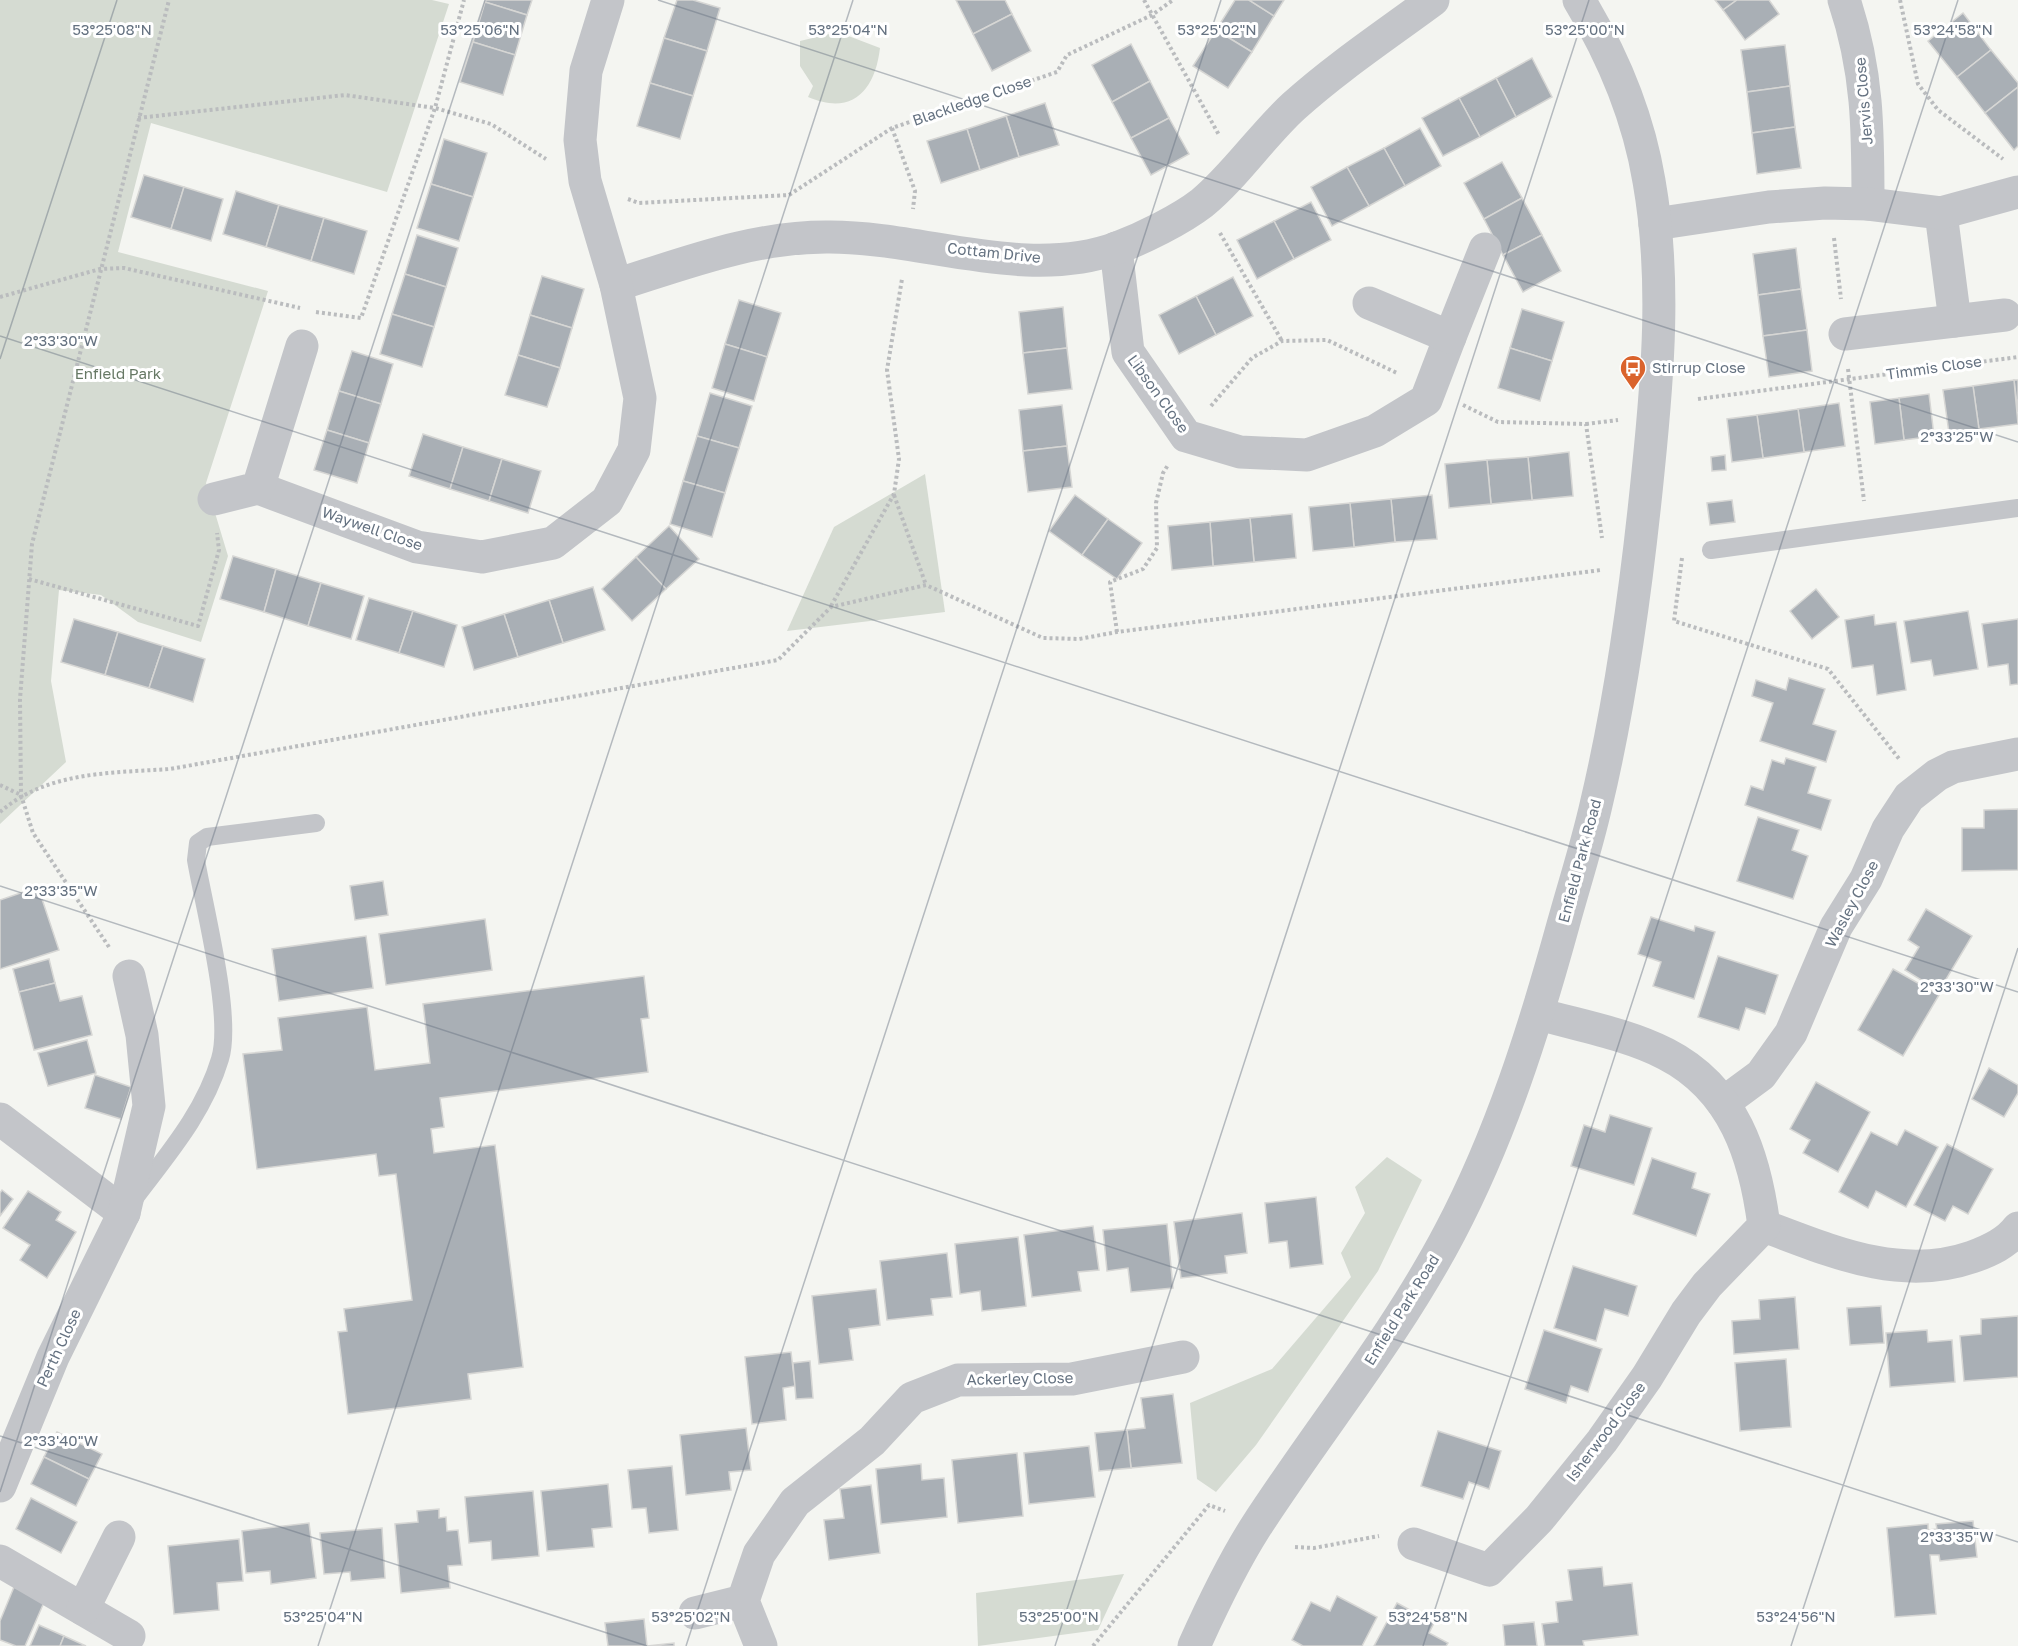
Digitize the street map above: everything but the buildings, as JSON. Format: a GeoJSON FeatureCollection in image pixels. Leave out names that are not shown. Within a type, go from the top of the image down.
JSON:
{"type":"FeatureCollection","features":[{"type":"Feature","properties":{"kind":"street"},"geometry":{"type":"LineString","coordinates":[[608,0],[586,70],[581,104],[580,140],[585,181],[616,285]]}},
{"type":"Feature","properties":{"kind":"street","name":"Cottam Drive"},"geometry":{"type":"LineString","coordinates":[[616,285],[726,251],[781,239],[829,237],[909,243],[1027,260],[1072,258],[1116,248],[1147,234],[1202,203],[1294,106],[1433,0]]}},
{"type":"Feature","properties":{"kind":"street","name":"Enfield Park Road"},"geometry":{"type":"LineString","coordinates":[[1194,1646],[1222,1586],[1255,1529],[1398,1320],[1450,1232],[1514,1086],[1539,1014],[1597,803],[1639,573],[1656,389],[1659,273],[1649,179],[1623,84],[1600,35],[1579,0]]}},
{"type":"Feature","properties":{"kind":"street","name":"Jervis Close"},"geometry":{"type":"LineString","coordinates":[[1844,0],[1858,40],[1869,122],[1868,204]]}},
{"type":"Feature","properties":{"kind":"street"},"geometry":{"type":"LineString","coordinates":[[1655,224],[1769,207],[1868,204],[1941,213],[2015,179]]}},
{"type":"Feature","properties":{"kind":"street"},"geometry":{"type":"LineString","coordinates":[[1941,213],[1956,321]]}},
{"type":"Feature","properties":{"kind":"street","name":"Libson Close"},"geometry":{"type":"LineString","coordinates":[[1116,248],[1128,352],[1186,436],[1240,452],[1307,455],[1375,431],[1426,400],[1485,249]]}},
{"type":"Feature","properties":{"kind":"street","name":"Waywell Close"},"geometry":{"type":"LineString","coordinates":[[258,488],[417,547],[482,557],[553,543],[607,501],[634,450],[640,399],[616,285]]}},
{"type":"Feature","properties":{"kind":"street"},"geometry":{"type":"LineString","coordinates":[[1369,303],[1450,337]]}},
{"type":"Feature","properties":{"kind":"street"},"geometry":{"type":"LineString","coordinates":[[1845,334],[2005,315]]}},
{"type":"Feature","properties":{"kind":"street"},"geometry":{"type":"LineString","coordinates":[[214,499],[258,488],[302,346]]}},
{"type":"Feature","properties":{"kind":"street","name":"Wasley Close"},"geometry":{"type":"LineString","coordinates":[[1722,1103],[1761,1076],[1791,1033],[1836,927],[1866,879],[1899,810],[1921,786],[1953,767],[2018,754]]}},
{"type":"Feature","properties":{"kind":"street","name":"Perth Close"},"geometry":{"type":"LineString","coordinates":[[0,1486],[53,1357],[124,1213],[149,1106],[142,1035],[129,976]]}},
{"type":"Feature","properties":{"kind":"street"},"geometry":{"type":"LineString","coordinates":[[1539,1014],[1644,1044],[1687,1066],[1706,1082],[1738,1126],[1751,1156],[1764,1226],[1841,1255],[1901,1267],[1928,1267],[1956,1263],[1985,1253],[2011,1237],[2018,1228]]}},
{"type":"Feature","properties":{"kind":"street"},"geometry":{"type":"LineString","coordinates":[[0,1119],[124,1213]]}},
{"type":"Feature","properties":{"kind":"street","name":"Isherwood Close"},"geometry":{"type":"LineString","coordinates":[[1414,1544],[1489,1570],[1539,1519],[1602,1441],[1707,1285],[1764,1226]]}},
{"type":"Feature","properties":{"kind":"street","name":"Ackerley Close"},"geometry":{"type":"LineString","coordinates":[[743,1601],[759,1554],[795,1502],[872,1441],[912,1398],[958,1380],[1071,1379],[1184,1357]]}},
{"type":"Feature","properties":{"kind":"street"},"geometry":{"type":"LineString","coordinates":[[83,1609],[119,1537]]}},
{"type":"Feature","properties":{"kind":"street"},"geometry":{"type":"LineString","coordinates":[[0,1561],[129,1636]]}},
{"type":"Feature","properties":{"kind":"street"},"geometry":{"type":"LineString","coordinates":[[695,1613],[743,1601],[761,1646]]}},
{"type":"Feature","properties":{"kind":"lane"},"geometry":{"type":"LineString","coordinates":[[1711,550],[2018,508]]}},
{"type":"Feature","properties":{"kind":"lane"},"geometry":{"type":"LineString","coordinates":[[124,1213],[196,1114],[221,1058],[223,1020],[217,973],[196,860],[198,843],[207,837],[316,823]]}},
{"type":"Feature","properties":{"kind":"path"},"geometry":{"type":"LineString","coordinates":[[129,976],[33,833],[21,795],[20,699],[32,544],[169,0]]}},
{"type":"Feature","properties":{"kind":"path"},"geometry":{"type":"LineString","coordinates":[[313,311],[361,318],[435,108],[464,0]]}},
{"type":"Feature","properties":{"kind":"path"},"geometry":{"type":"LineString","coordinates":[[1144,0],[1235,168]]}},
{"type":"Feature","properties":{"kind":"path","name":"Blackledge Close"},"geometry":{"type":"LineString","coordinates":[[894,494],[899,459],[887,370],[909,243],[915,191],[892,128],[1057,72],[1067,55],[1152,15],[1173,0]]}},
{"type":"Feature","properties":{"kind":"path"},"geometry":{"type":"LineString","coordinates":[[1900,0],[1918,84],[1927,98],[2015,179]]}},
{"type":"Feature","properties":{"kind":"path"},"geometry":{"type":"LineString","coordinates":[[138,118],[345,96],[435,108],[490,124],[572,176],[639,203],[789,195],[892,128]]}},
{"type":"Feature","properties":{"kind":"path"},"geometry":{"type":"LineString","coordinates":[[1202,203],[1282,341]]}},
{"type":"Feature","properties":{"kind":"path"},"geometry":{"type":"LineString","coordinates":[[1834,233],[1868,529]]}},
{"type":"Feature","properties":{"kind":"path"},"geometry":{"type":"LineString","coordinates":[[0,297],[100,269],[124,268],[302,309]]}},
{"type":"Feature","properties":{"kind":"path","name":"Timmis Close"},"geometry":{"type":"LineString","coordinates":[[1698,399],[2018,357]]}},
{"type":"Feature","properties":{"kind":"path"},"geometry":{"type":"LineString","coordinates":[[1586,424],[1620,420]]}},
{"type":"Feature","properties":{"kind":"path"},"geometry":{"type":"LineString","coordinates":[[894,494],[926,585]]}},
{"type":"Feature","properties":{"kind":"path"},"geometry":{"type":"LineString","coordinates":[[0,812],[21,795],[76,776],[170,769],[778,660],[831,607],[894,494]]}},
{"type":"Feature","properties":{"kind":"path"},"geometry":{"type":"LineString","coordinates":[[29,579],[198,626],[219,550],[214,499]]}},
{"type":"Feature","properties":{"kind":"path"},"geometry":{"type":"LineString","coordinates":[[831,607],[926,585],[1042,638],[1079,639],[1117,632],[1607,569]]}},
{"type":"Feature","properties":{"kind":"path"},"geometry":{"type":"LineString","coordinates":[[1679,577],[1674,621],[1828,669],[1921,786]]}},
{"type":"Feature","properties":{"kind":"path"},"geometry":{"type":"LineString","coordinates":[[0,785],[21,795]]}},
{"type":"Feature","properties":{"kind":"path"},"geometry":{"type":"LineString","coordinates":[[1093,1646],[1209,1505],[1226,1512]]}},
{"type":"Feature","properties":{"kind":"path"},"geometry":{"type":"LineString","coordinates":[[1295,1547],[1314,1548],[1390,1534],[1414,1544]]}},
{"type":"Feature","properties":{"kind":"green space","name":"Enfield Park"},"geometry":{"type":"Polygon","coordinates":[[[0,0],[432,0],[449,4],[387,192],[151,123],[118,252],[268,291],[206,483],[228,556],[201,642],[138,622],[101,595],[59,590],[51,681],[66,762],[0,824],[0,0]]]}},
{"type":"Feature","properties":{"kind":"green space"},"geometry":{"type":"Polygon","coordinates":[[[838,32],[880,48],[873,76],[859,96],[849,101],[824,102],[808,97],[813,86],[800,66],[800,41],[838,32]]]}},
{"type":"Feature","properties":{"kind":"green space"},"geometry":{"type":"Polygon","coordinates":[[[925,474],[945,612],[787,631],[834,527],[925,474]]]}},
{"type":"Feature","properties":{"kind":"green space"},"geometry":{"type":"Polygon","coordinates":[[[1387,1157],[1422,1180],[1378,1271],[1256,1445],[1216,1492],[1197,1479],[1190,1403],[1272,1369],[1351,1277],[1341,1253],[1365,1213],[1355,1187],[1387,1157]]]}},
{"type":"Feature","properties":{"kind":"green space"},"geometry":{"type":"Polygon","coordinates":[[[1124,1574],[1098,1630],[978,1646],[976,1593],[1124,1574]]]}},
{"type":"Feature","properties":{"kind":"place","name":"Stirrup Close"},"geometry":{"type":"Point","coordinates":[1633,391]}}]}
